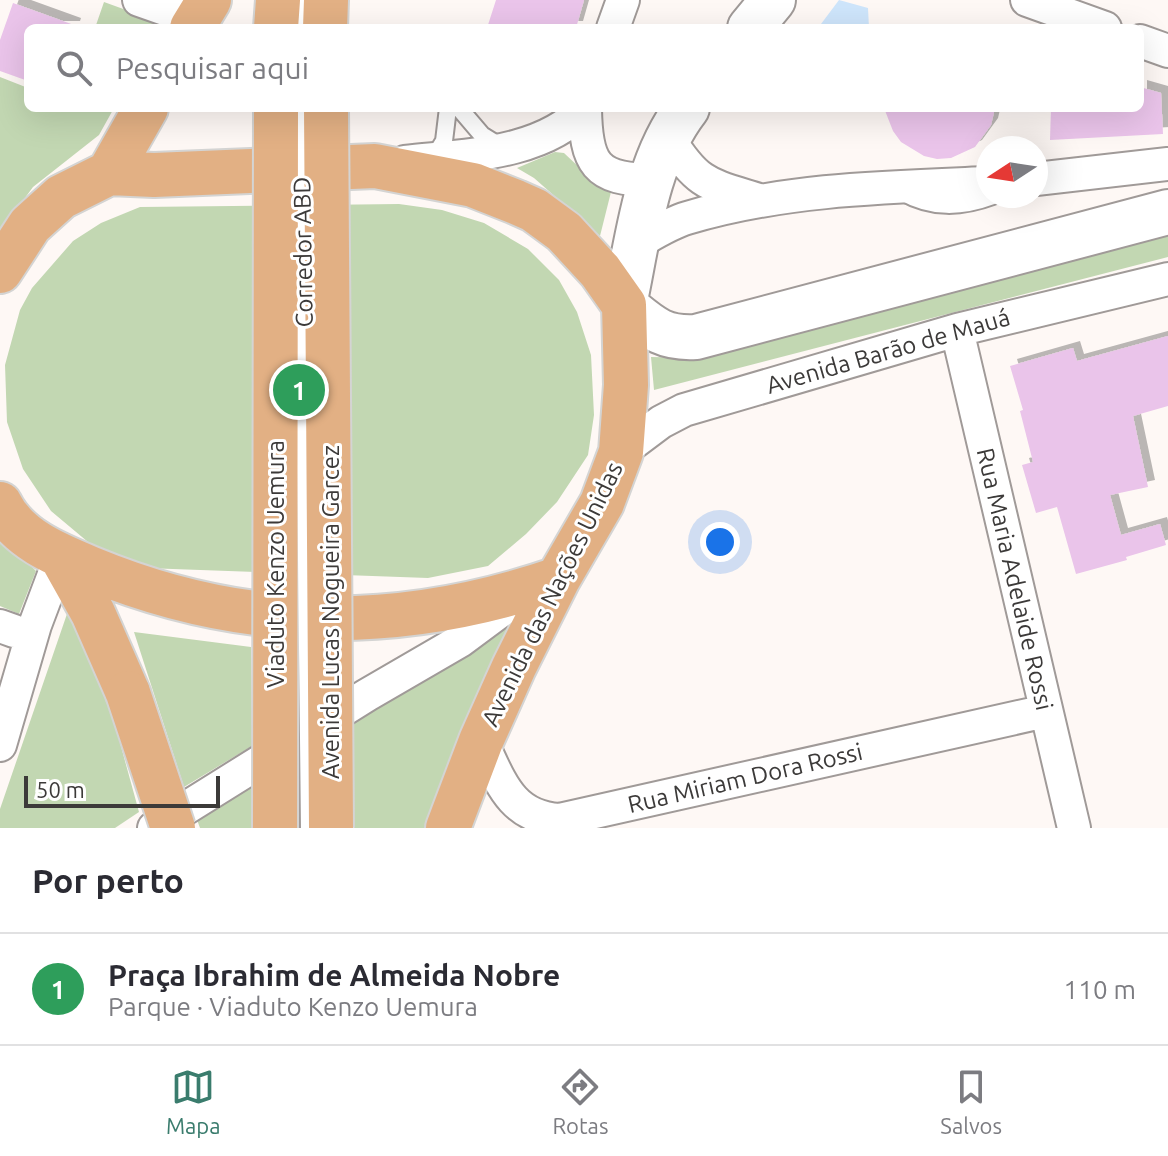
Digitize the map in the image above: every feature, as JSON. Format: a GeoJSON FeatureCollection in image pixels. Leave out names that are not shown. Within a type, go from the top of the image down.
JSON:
{"type":"FeatureCollection","features":[{"type":"Feature","properties":{"kind":"main road"},"geometry":{"type":"LineString","coordinates":[[109,173],[144,112]]}},
{"type":"Feature","properties":{"kind":"main road","name":"Viaduto Kenzo Uemura"},"geometry":{"type":"LineString","coordinates":[[275,828],[276,112]]}},
{"type":"Feature","properties":{"kind":"main road","name":"Avenida Lucas Nogueira Garcez"},"geometry":{"type":"LineString","coordinates":[[326,112],[331,828]]}},
{"type":"Feature","properties":{"kind":"main road"},"geometry":{"type":"LineString","coordinates":[[0,271],[30,225],[61,197],[109,173],[154,175],[375,166],[473,185],[534,210],[578,246],[624,305]]}},
{"type":"Feature","properties":{"kind":"main road","name":"Avenida das Nações Unidas"},"geometry":{"type":"LineString","coordinates":[[455,818],[481,741],[544,584],[602,503],[621,452],[626,385],[624,305]]}},
{"type":"Feature","properties":{"kind":"main road"},"geometry":{"type":"LineString","coordinates":[[0,504],[28,537],[61,556],[154,593],[251,615],[351,620],[411,615],[472,605],[544,584]]}},
{"type":"Feature","properties":{"kind":"main road"},"geometry":{"type":"LineString","coordinates":[[61,556],[93,613],[128,693],[173,828]]}},
{"type":"Feature","properties":{"kind":"street"},"geometry":{"type":"LineString","coordinates":[[139,0],[199,16]]}},
{"type":"Feature","properties":{"kind":"street"},"geometry":{"type":"LineString","coordinates":[[614,24],[623,0]]}},
{"type":"Feature","properties":{"kind":"street"},"geometry":{"type":"LineString","coordinates":[[753,24],[773,0]]}},
{"type":"Feature","properties":{"kind":"street"},"geometry":{"type":"LineString","coordinates":[[1030,0],[1094,24]]}},
{"type":"Feature","properties":{"kind":"street"},"geometry":{"type":"LineString","coordinates":[[1144,42],[1168,51]]}},
{"type":"Feature","properties":{"kind":"street"},"geometry":{"type":"LineString","coordinates":[[375,166],[504,148],[557,132],[581,112]]}},
{"type":"Feature","properties":{"kind":"street"},"geometry":{"type":"LineString","coordinates":[[585,112],[588,148],[596,167],[621,179],[652,180]]}},
{"type":"Feature","properties":{"kind":"street"},"geometry":{"type":"LineString","coordinates":[[678,123],[692,172],[706,182],[759,200]]}},
{"type":"Feature","properties":{"kind":"street","name":"Avenida das Nações Unidas"},"geometry":{"type":"LineString","coordinates":[[624,305],[652,180],[678,123]]}},
{"type":"Feature","properties":{"kind":"street"},"geometry":{"type":"LineString","coordinates":[[1048,178],[1167,164]]}},
{"type":"Feature","properties":{"kind":"street"},"geometry":{"type":"LineString","coordinates":[[637,243],[685,218],[759,200],[976,184]]}},
{"type":"Feature","properties":{"kind":"street"},"geometry":{"type":"LineString","coordinates":[[624,305],[656,330],[669,336],[696,337],[1168,212]]}},
{"type":"Feature","properties":{"kind":"street","name":"Avenida Barão de Mauá"},"geometry":{"type":"LineString","coordinates":[[621,452],[661,422],[684,410],[957,330],[1168,279]]}},
{"type":"Feature","properties":{"kind":"street","name":"Rua Maria Adelaide Rossi"},"geometry":{"type":"LineString","coordinates":[[957,330],[1074,828]]}},
{"type":"Feature","properties":{"kind":"street"},"geometry":{"type":"LineString","coordinates":[[0,745],[35,625],[61,556]]}},
{"type":"Feature","properties":{"kind":"street"},"geometry":{"type":"LineString","coordinates":[[154,828],[367,695],[460,641],[544,584]]}},
{"type":"Feature","properties":{"kind":"street","name":"Rua Miriam Dora Rossi"},"geometry":{"type":"LineString","coordinates":[[481,741],[504,788],[517,804],[530,814],[559,820],[1046,711]]}},
{"type":"Feature","properties":{"kind":"lane","name":"Corredor ABD"},"geometry":{"type":"LineString","coordinates":[[301,112],[309,828]]}},
{"type":"Feature","properties":{"kind":"lane"},"geometry":{"type":"LineString","coordinates":[[433,159],[444,141],[448,112]]}},
{"type":"Feature","properties":{"kind":"lane"},"geometry":{"type":"LineString","coordinates":[[462,112],[482,135],[504,148]]}},
{"type":"Feature","properties":{"kind":"lane"},"geometry":{"type":"LineString","coordinates":[[895,188],[924,203],[943,206],[976,201]]}},
{"type":"Feature","properties":{"kind":"green space"},"geometry":{"type":"Polygon","coordinates":[[[104,2],[162,23],[161,24],[96,24],[104,2]]]}},
{"type":"Feature","properties":{"kind":"green space"},"geometry":{"type":"Polygon","coordinates":[[[0,77],[24,86],[24,112],[112,112],[99,135],[33,187],[0,232],[0,77]]]}},
{"type":"Feature","properties":{"kind":"green space"},"geometry":{"type":"Polygon","coordinates":[[[555,152],[564,153],[598,185],[612,188],[600,236],[534,178],[517,168],[555,152]]]}},
{"type":"Feature","properties":{"kind":"green space"},"geometry":{"type":"Polygon","coordinates":[[[399,204],[442,210],[484,223],[528,249],[559,280],[577,312],[591,355],[594,415],[588,455],[557,502],[526,534],[488,566],[428,578],[145,568],[88,542],[51,511],[23,469],[7,422],[5,365],[20,310],[32,288],[73,241],[101,223],[140,207],[399,204]]]}},
{"type":"Feature","properties":{"kind":"green space"},"geometry":{"type":"Polygon","coordinates":[[[1168,236],[1168,257],[654,390],[651,357],[703,358],[1168,236]]]}},
{"type":"Feature","properties":{"kind":"green space"},"geometry":{"type":"Polygon","coordinates":[[[0,535],[36,571],[19,614],[0,606],[0,535]]]}},
{"type":"Feature","properties":{"kind":"green space"},"geometry":{"type":"Polygon","coordinates":[[[68,611],[99,666],[139,812],[115,828],[0,828],[0,809],[68,611]]]}},
{"type":"Feature","properties":{"kind":"green space"},"geometry":{"type":"Polygon","coordinates":[[[520,614],[427,828],[354,828],[354,718],[520,614]]]}},
{"type":"Feature","properties":{"kind":"green space"},"geometry":{"type":"Polygon","coordinates":[[[134,632],[251,647],[252,746],[184,787],[134,632]]]}},
{"type":"Feature","properties":{"kind":"green space"},"geometry":{"type":"Polygon","coordinates":[[[255,786],[255,828],[200,828],[196,817],[255,786]]]}},
{"type":"Feature","properties":{"kind":"water"},"geometry":{"type":"Polygon","coordinates":[[[839,0],[868,8],[869,24],[821,24],[839,0]]]}},
{"type":"Feature","properties":{"kind":"building"},"geometry":{"type":"Polygon","coordinates":[[[496,0],[584,0],[577,24],[488,24],[496,0]]]}},
{"type":"Feature","properties":{"kind":"building"},"geometry":{"type":"Polygon","coordinates":[[[13,3],[71,24],[24,24],[24,80],[0,71],[0,40],[13,3]]]}},
{"type":"Feature","properties":{"kind":"building"},"geometry":{"type":"Polygon","coordinates":[[[1144,88],[1161,93],[1163,134],[1050,140],[1051,112],[1144,112],[1144,88]]]}},
{"type":"Feature","properties":{"kind":"building"},"geometry":{"type":"Polygon","coordinates":[[[886,112],[994,112],[991,125],[983,136],[976,136],[975,147],[951,158],[924,156],[901,142],[886,112]]]}},
{"type":"Feature","properties":{"kind":"building"},"geometry":{"type":"Polygon","coordinates":[[[1168,336],[1168,406],[1133,416],[1148,487],[1110,495],[1121,535],[1160,524],[1166,545],[1076,574],[1057,507],[1036,513],[1022,465],[1033,462],[1010,366],[1073,348],[1077,361],[1168,336]]]}},
{"type":"Feature","properties":{"kind":"place","name":"Praça Ibrahim de Almeida Nobre"},"geometry":{"type":"Point","coordinates":[299,390]}}]}
